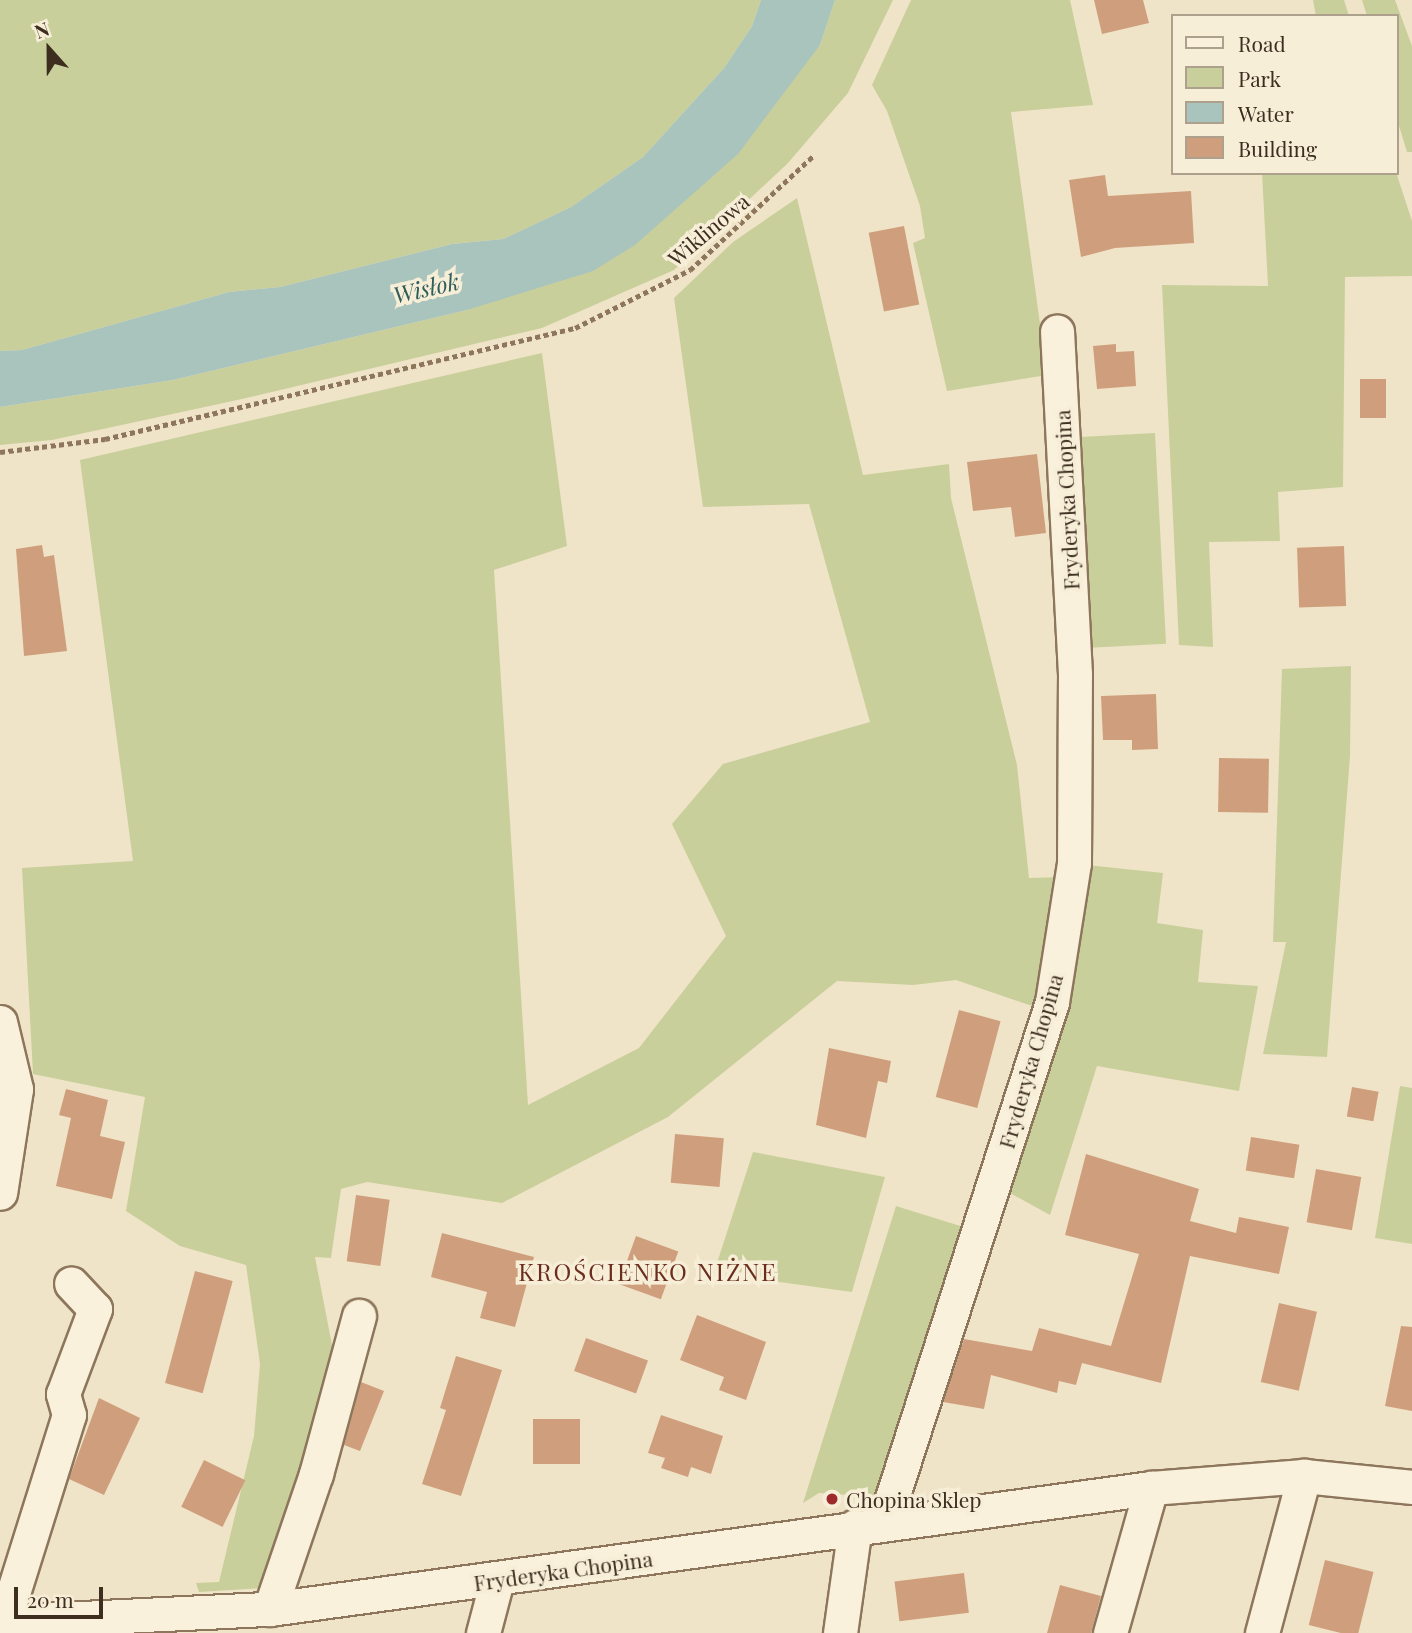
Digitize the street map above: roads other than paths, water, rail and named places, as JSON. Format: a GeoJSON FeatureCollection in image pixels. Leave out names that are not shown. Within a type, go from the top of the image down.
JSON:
{"type":"FeatureCollection","features":[{"type":"Feature","properties":{"kind":"street","name":"Fryderyka Chopina"},"geometry":{"type":"LineString","coordinates":[[840,1633],[870,1525],[1052,1002],[1074,863],[1075,674],[1057,331]]}},
{"type":"Feature","properties":{"kind":"street"},"geometry":{"type":"LineString","coordinates":[[0,1022],[16,1089],[0,1193]]}},
{"type":"Feature","properties":{"kind":"street","name":"Fryderyka Chopina"},"geometry":{"type":"LineString","coordinates":[[71,1283],[95,1309],[63,1394],[69,1415],[2,1622],[270,1609],[497,1580],[870,1525],[1151,1488],[1304,1476],[1412,1487]]}},
{"type":"Feature","properties":{"kind":"street"},"geometry":{"type":"LineString","coordinates":[[270,1609],[312,1487],[359,1316]]}},
{"type":"Feature","properties":{"kind":"street"},"geometry":{"type":"LineString","coordinates":[[1262,1633],[1304,1476]]}},
{"type":"Feature","properties":{"kind":"street"},"geometry":{"type":"LineString","coordinates":[[1110,1633],[1151,1488]]}},
{"type":"Feature","properties":{"kind":"street"},"geometry":{"type":"LineString","coordinates":[[483,1633],[497,1580]]}},
{"type":"Feature","properties":{"kind":"water","name":"Wisłok"},"geometry":{"type":"Polygon","coordinates":[[[761,0],[835,0],[820,45],[738,154],[635,245],[593,271],[467,310],[173,380],[0,407],[0,351],[22,350],[229,292],[280,287],[452,244],[503,239],[571,207],[643,157],[724,68],[752,26],[761,0]]]}},
{"type":"Feature","properties":{"kind":"place","name":"Chopina Sklep"},"geometry":{"type":"Point","coordinates":[832,1499]}},
{"type":"Feature","properties":{"kind":"district","name":"KROŚCIENKO NIŻNE"},"geometry":{"type":"Point","coordinates":[648,1272]}}]}
